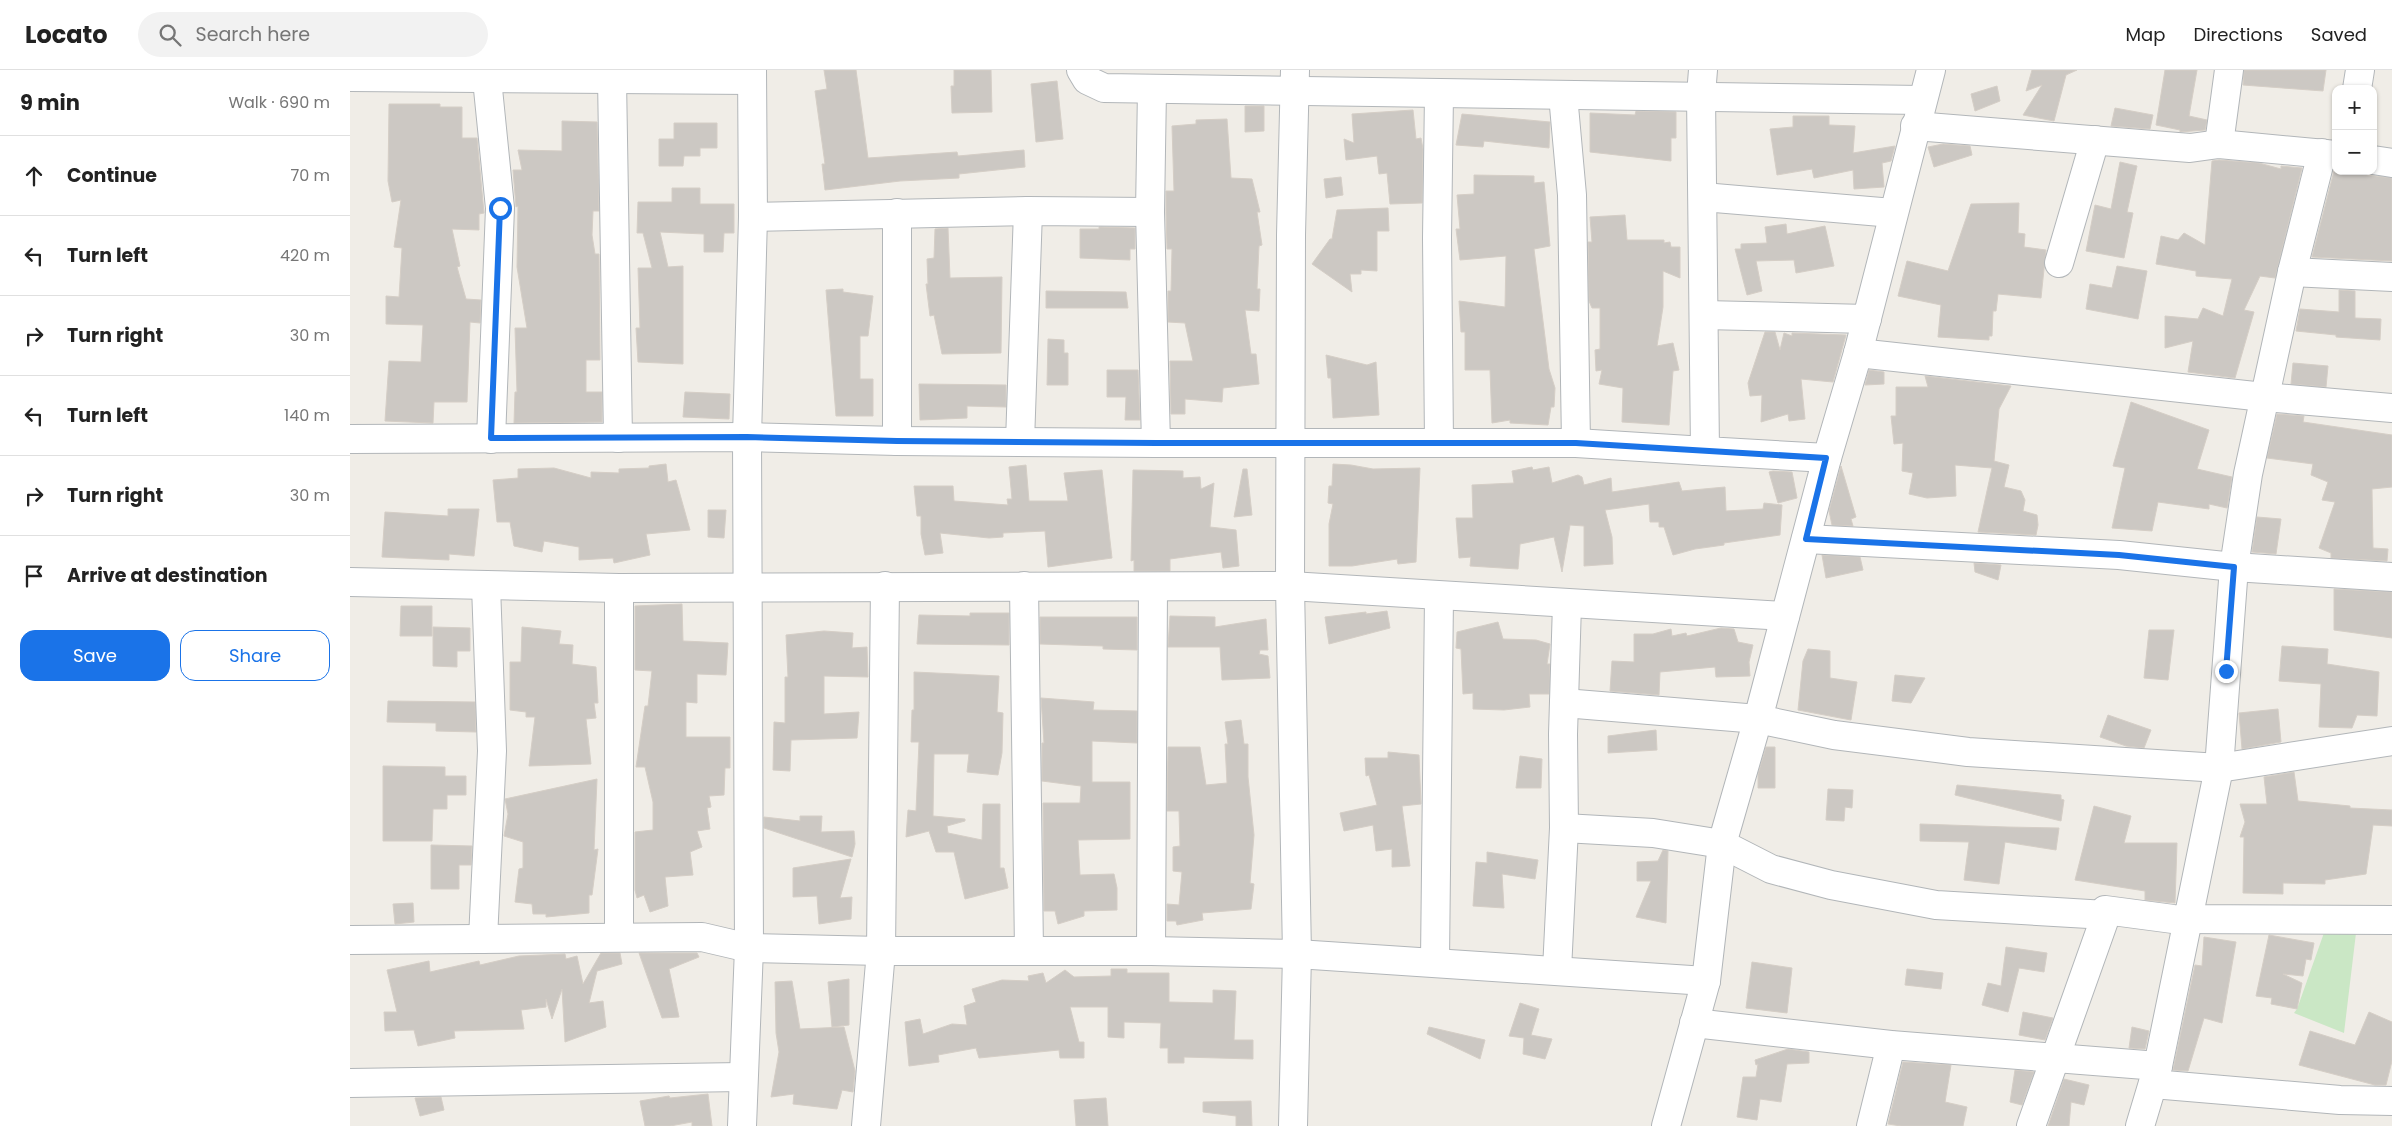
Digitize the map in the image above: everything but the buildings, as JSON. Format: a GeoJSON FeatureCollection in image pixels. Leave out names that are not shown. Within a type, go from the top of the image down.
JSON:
{"type":"FeatureCollection","features":[{"type":"Feature","properties":{"kind":"street"},"geometry":{"type":"LineString","coordinates":[[1081,70],[1087,80],[1104,88],[1152,89],[1294,80],[1439,94],[1563,95],[1702,83],[1922,100]]}},
{"type":"Feature","properties":{"kind":"street"},"geometry":{"type":"LineString","coordinates":[[1666,1126],[1706,981],[1722,844],[1758,719],[1826,458],[1858,353],[1915,126],[1931,70]]}},
{"type":"Feature","properties":{"kind":"street"},"geometry":{"type":"LineString","coordinates":[[2219,144],[2229,70]]}},
{"type":"Feature","properties":{"kind":"street"},"geometry":{"type":"LineString","coordinates":[[2358,85],[2360,70]]}},
{"type":"Feature","properties":{"kind":"street"},"geometry":{"type":"LineString","coordinates":[[350,77],[487,79],[527,74],[612,79],[752,75],[753,217],[747,437],[749,948],[742,1077],[742,1126]]}},
{"type":"Feature","properties":{"kind":"street"},"geometry":{"type":"LineString","coordinates":[[487,79],[500,208],[491,438]]}},
{"type":"Feature","properties":{"kind":"street"},"geometry":{"type":"LineString","coordinates":[[612,79],[618,438]]}},
{"type":"Feature","properties":{"kind":"street"},"geometry":{"type":"LineString","coordinates":[[1293,1126],[1297,954],[1290,586],[1294,80]]}},
{"type":"Feature","properties":{"kind":"street"},"geometry":{"type":"LineString","coordinates":[[1702,83],[1705,451]]}},
{"type":"Feature","properties":{"kind":"street"},"geometry":{"type":"LineString","coordinates":[[1152,89],[1150,212],[1156,443]]}},
{"type":"Feature","properties":{"kind":"street"},"geometry":{"type":"LineString","coordinates":[[1439,94],[1437,238],[1439,442]]}},
{"type":"Feature","properties":{"kind":"street"},"geometry":{"type":"LineString","coordinates":[[1563,95],[1572,194],[1576,443]]}},
{"type":"Feature","properties":{"kind":"street"},"geometry":{"type":"LineString","coordinates":[[1915,126],[2190,148],[2219,144],[2329,154],[2292,272],[2248,474],[2234,567],[2219,768],[2156,1075],[2140,1126]]}},
{"type":"Feature","properties":{"kind":"street"},"geometry":{"type":"LineString","coordinates":[[2059,263],[2095,140]]}},
{"type":"Feature","properties":{"kind":"street"},"geometry":{"type":"LineString","coordinates":[[2377,161],[2392,163]]}},
{"type":"Feature","properties":{"kind":"street"},"geometry":{"type":"LineString","coordinates":[[1703,197],[1893,213]]}},
{"type":"Feature","properties":{"kind":"street"},"geometry":{"type":"LineString","coordinates":[[753,217],[1028,211],[1150,212]]}},
{"type":"Feature","properties":{"kind":"street"},"geometry":{"type":"LineString","coordinates":[[1020,442],[1028,211]]}},
{"type":"Feature","properties":{"kind":"street"},"geometry":{"type":"LineString","coordinates":[[897,213],[897,441]]}},
{"type":"Feature","properties":{"kind":"street"},"geometry":{"type":"LineString","coordinates":[[2292,272],[2392,277]]}},
{"type":"Feature","properties":{"kind":"street"},"geometry":{"type":"LineString","coordinates":[[1704,316],[1867,319]]}},
{"type":"Feature","properties":{"kind":"street"},"geometry":{"type":"LineString","coordinates":[[1858,353],[2264,397],[2392,408]]}},
{"type":"Feature","properties":{"kind":"street"},"geometry":{"type":"LineString","coordinates":[[350,439],[747,437],[897,441],[1156,443],[1576,443],[1826,458]]}},
{"type":"Feature","properties":{"kind":"street"},"geometry":{"type":"LineString","coordinates":[[1806,539],[2119,555],[2234,567],[2392,577]]}},
{"type":"Feature","properties":{"kind":"street"},"geometry":{"type":"LineString","coordinates":[[350,582],[619,588],[1290,586],[1785,616]]}},
{"type":"Feature","properties":{"kind":"street"},"geometry":{"type":"LineString","coordinates":[[483,939],[492,751],[486,586]]}},
{"type":"Feature","properties":{"kind":"street"},"geometry":{"type":"LineString","coordinates":[[866,1126],[881,951],[885,586]]}},
{"type":"Feature","properties":{"kind":"street"},"geometry":{"type":"LineString","coordinates":[[1024,586],[1029,951]]}},
{"type":"Feature","properties":{"kind":"street"},"geometry":{"type":"LineString","coordinates":[[1151,951],[1153,587]]}},
{"type":"Feature","properties":{"kind":"street"},"geometry":{"type":"LineString","coordinates":[[619,588],[619,936]]}},
{"type":"Feature","properties":{"kind":"street"},"geometry":{"type":"LineString","coordinates":[[1435,961],[1439,596]]}},
{"type":"Feature","properties":{"kind":"street"},"geometry":{"type":"LineString","coordinates":[[1557,970],[1564,828],[1564,703],[1567,604]]}},
{"type":"Feature","properties":{"kind":"street"},"geometry":{"type":"LineString","coordinates":[[1564,703],[1758,719],[1834,735],[1968,752],[2219,768],[2392,741]]}},
{"type":"Feature","properties":{"kind":"street"},"geometry":{"type":"LineString","coordinates":[[1564,828],[1653,833],[1722,844],[1771,869],[1831,885],[1936,906],[2106,915]]}},
{"type":"Feature","properties":{"kind":"street"},"geometry":{"type":"LineString","coordinates":[[2031,1126],[2106,915],[2105,910],[2173,919],[2392,920]]}},
{"type":"Feature","properties":{"kind":"street"},"geometry":{"type":"LineString","coordinates":[[350,940],[619,936],[702,937],[749,948],[881,951],[1151,951],[1297,954],[1435,961],[1706,981]]}},
{"type":"Feature","properties":{"kind":"street"},"geometry":{"type":"LineString","coordinates":[[1694,1023],[1891,1045],[2056,1058],[2156,1075],[2340,1100],[2392,1101]]}},
{"type":"Feature","properties":{"kind":"street"},"geometry":{"type":"LineString","coordinates":[[1871,1126],[1891,1045]]}},
{"type":"Feature","properties":{"kind":"street"},"geometry":{"type":"LineString","coordinates":[[350,1083],[742,1077]]}},
{"type":"Feature","properties":{"kind":"green space"},"geometry":{"type":"Polygon","coordinates":[[[2325,930],[2356,933],[2344,1033],[2294,1013],[2325,930]]]}},
{"type":"Feature","properties":{"kind":"route"},"geometry":{"type":"LineString","coordinates":[[500,208],[491,438],[747,437],[897,441],[1156,443],[1576,443],[1826,458],[1806,539],[2119,555],[2234,567],[2226,671]]}}]}
